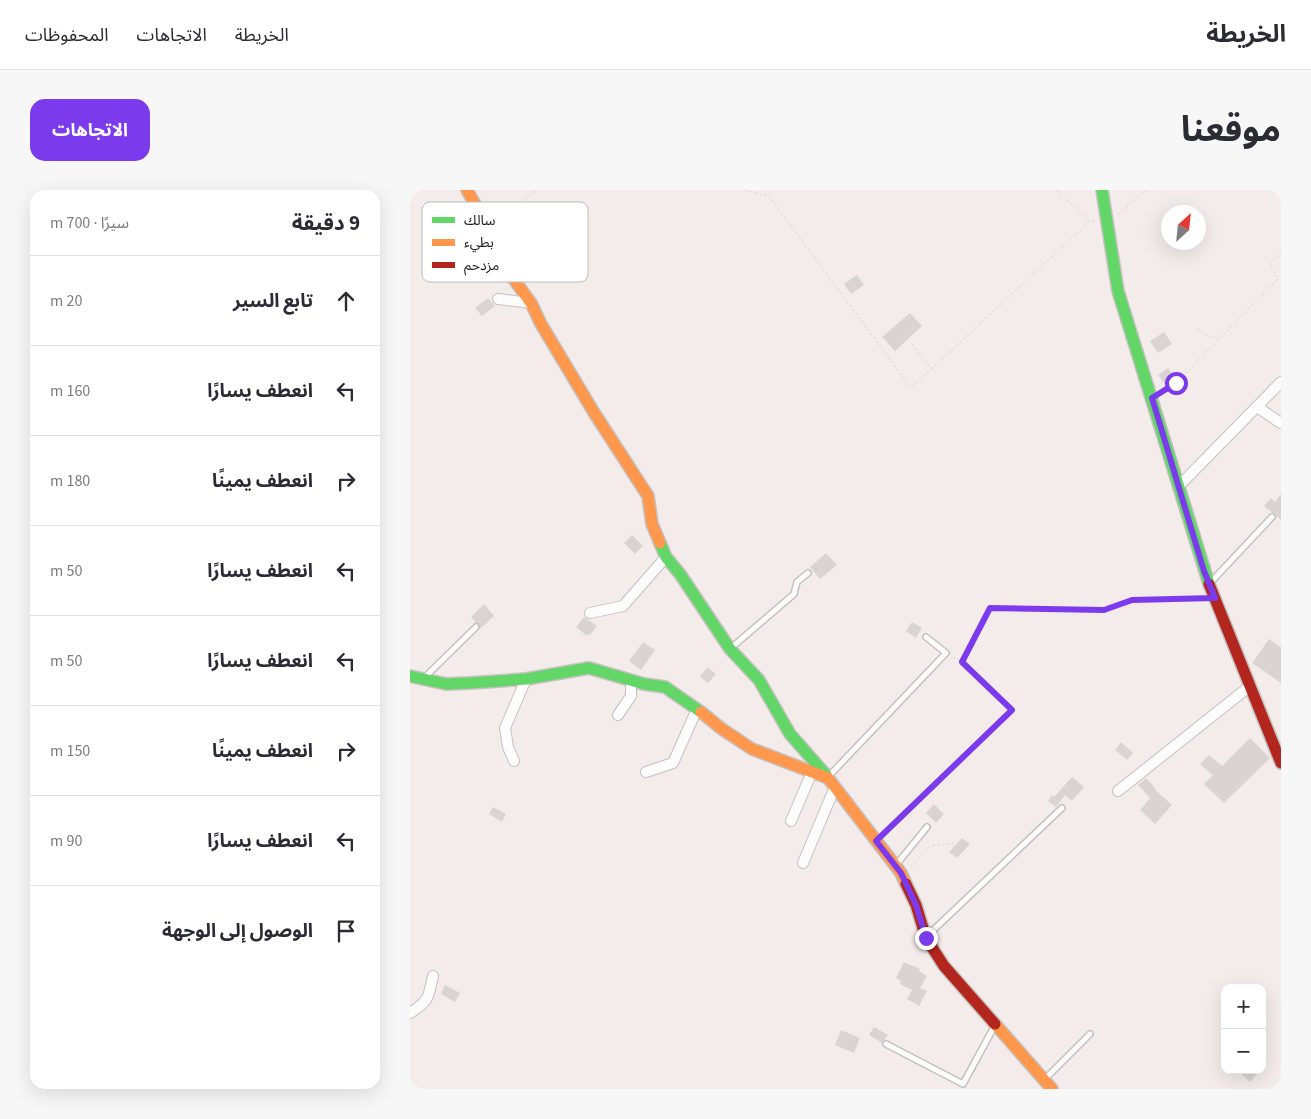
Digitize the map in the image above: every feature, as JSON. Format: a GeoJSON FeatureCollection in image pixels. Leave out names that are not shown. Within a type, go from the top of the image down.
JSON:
{"type":"FeatureCollection","features":[{"type":"Feature","properties":{"kind":"street"},"geometry":{"type":"LineString","coordinates":[[467,190],[473,202]]}},
{"type":"Feature","properties":{"kind":"street"},"geometry":{"type":"LineString","coordinates":[[1102,190],[1118,291],[1178,486],[1209,584],[1281,763]]}},
{"type":"Feature","properties":{"kind":"street"},"geometry":{"type":"LineString","coordinates":[[516,282],[531,303],[541,324],[593,411],[648,496],[652,524],[666,558],[680,574],[730,648],[759,680],[790,734],[828,778],[899,870],[916,905],[926,938],[944,966],[1048,1085]]}},
{"type":"Feature","properties":{"kind":"street"},"geometry":{"type":"LineString","coordinates":[[498,299],[531,303]]}},
{"type":"Feature","properties":{"kind":"street"},"geometry":{"type":"LineString","coordinates":[[1178,486],[1281,382]]}},
{"type":"Feature","properties":{"kind":"street"},"geometry":{"type":"LineString","coordinates":[[1257,406],[1281,422]]}},
{"type":"Feature","properties":{"kind":"street"},"geometry":{"type":"LineString","coordinates":[[590,613],[624,606],[666,558]]}},
{"type":"Feature","properties":{"kind":"street"},"geometry":{"type":"LineString","coordinates":[[410,676],[446,684],[526,679],[589,668],[644,684],[665,687],[697,708],[722,730],[752,749],[828,778]]}},
{"type":"Feature","properties":{"kind":"street"},"geometry":{"type":"LineString","coordinates":[[514,761],[508,747],[505,728],[526,679]]}},
{"type":"Feature","properties":{"kind":"street"},"geometry":{"type":"LineString","coordinates":[[618,714],[631,696],[631,680]]}},
{"type":"Feature","properties":{"kind":"street"},"geometry":{"type":"LineString","coordinates":[[1118,791],[1250,686]]}},
{"type":"Feature","properties":{"kind":"street"},"geometry":{"type":"LineString","coordinates":[[646,772],[673,763],[697,708]]}},
{"type":"Feature","properties":{"kind":"street"},"geometry":{"type":"LineString","coordinates":[[791,821],[812,772]]}},
{"type":"Feature","properties":{"kind":"street"},"geometry":{"type":"LineString","coordinates":[[803,863],[835,787]]}},
{"type":"Feature","properties":{"kind":"street"},"geometry":{"type":"LineString","coordinates":[[410,1013],[428,999],[433,976]]}},
{"type":"Feature","properties":{"kind":"lane"},"geometry":{"type":"LineString","coordinates":[[1209,584],[1272,517]]}},
{"type":"Feature","properties":{"kind":"lane"},"geometry":{"type":"LineString","coordinates":[[730,648],[794,594],[797,582],[808,573]]}},
{"type":"Feature","properties":{"kind":"lane"},"geometry":{"type":"LineString","coordinates":[[422,680],[476,627]]}},
{"type":"Feature","properties":{"kind":"lane"},"geometry":{"type":"LineString","coordinates":[[828,778],[946,653],[926,637]]}},
{"type":"Feature","properties":{"kind":"lane"},"geometry":{"type":"LineString","coordinates":[[926,938],[1062,808]]}},
{"type":"Feature","properties":{"kind":"lane"},"geometry":{"type":"LineString","coordinates":[[899,870],[927,827]]}},
{"type":"Feature","properties":{"kind":"lane"},"geometry":{"type":"LineString","coordinates":[[886,1044],[963,1084],[995,1024]]}},
{"type":"Feature","properties":{"kind":"lane"},"geometry":{"type":"LineString","coordinates":[[1048,1085],[1090,1034]]}},
{"type":"Feature","properties":{"kind":"path"},"geometry":{"type":"LineString","coordinates":[[520,202],[537,190]]}},
{"type":"Feature","properties":{"kind":"path"},"geometry":{"type":"LineString","coordinates":[[745,190],[769,196],[911,388],[1090,222],[1107,222],[1146,190]]}},
{"type":"Feature","properties":{"kind":"path"},"geometry":{"type":"LineString","coordinates":[[1056,190],[1090,222]]}},
{"type":"Feature","properties":{"kind":"path"},"geometry":{"type":"LineString","coordinates":[[1152,398],[1176,383],[1278,278],[1270,265],[1281,252]]}},
{"type":"Feature","properties":{"kind":"path"},"geometry":{"type":"LineString","coordinates":[[1198,328],[1204,334],[1219,339]]}},
{"type":"Feature","properties":{"kind":"path"},"geometry":{"type":"LineString","coordinates":[[912,344],[932,369]]}},
{"type":"Feature","properties":{"kind":"path"},"geometry":{"type":"LineString","coordinates":[[962,662],[990,608],[1104,610],[1132,600],[1215,598]]}},
{"type":"Feature","properties":{"kind":"path"},"geometry":{"type":"LineString","coordinates":[[876,841],[1012,710],[962,662],[946,653]]}},
{"type":"Feature","properties":{"kind":"path"},"geometry":{"type":"LineString","coordinates":[[899,870],[930,846],[954,843]]}},
{"type":"Feature","properties":{"kind":"building"},"geometry":{"type":"Polygon","coordinates":[[[857,275],[864,285],[851,294],[844,284],[857,275]]]}},
{"type":"Feature","properties":{"kind":"building"},"geometry":{"type":"Polygon","coordinates":[[[488,298],[495,306],[482,316],[475,308],[488,298]]]}},
{"type":"Feature","properties":{"kind":"building"},"geometry":{"type":"Polygon","coordinates":[[[910,313],[922,326],[895,351],[882,337],[910,313]]]}},
{"type":"Feature","properties":{"kind":"building"},"geometry":{"type":"Polygon","coordinates":[[[1164,332],[1172,344],[1158,353],[1150,341],[1164,332]]]}},
{"type":"Feature","properties":{"kind":"building"},"geometry":{"type":"Polygon","coordinates":[[[1168,368],[1176,379],[1166,386],[1158,375],[1168,368]]]}},
{"type":"Feature","properties":{"kind":"building"},"geometry":{"type":"Polygon","coordinates":[[[1281,494],[1281,520],[1264,506],[1271,498],[1275,502],[1281,494]]]}},
{"type":"Feature","properties":{"kind":"building"},"geometry":{"type":"Polygon","coordinates":[[[632,535],[643,546],[635,554],[624,543],[632,535]]]}},
{"type":"Feature","properties":{"kind":"building"},"geometry":{"type":"Polygon","coordinates":[[[826,553],[837,565],[820,579],[810,567],[826,553]]]}},
{"type":"Feature","properties":{"kind":"building"},"geometry":{"type":"Polygon","coordinates":[[[484,604],[494,616],[481,628],[471,617],[484,604]]]}},
{"type":"Feature","properties":{"kind":"building"},"geometry":{"type":"Polygon","coordinates":[[[584,617],[597,626],[587,636],[576,627],[584,617]]]}},
{"type":"Feature","properties":{"kind":"building"},"geometry":{"type":"Polygon","coordinates":[[[912,622],[922,628],[916,638],[906,631],[912,622]]]}},
{"type":"Feature","properties":{"kind":"building"},"geometry":{"type":"Polygon","coordinates":[[[1269,639],[1281,647],[1281,683],[1252,663],[1269,639]]]}},
{"type":"Feature","properties":{"kind":"building"},"geometry":{"type":"Polygon","coordinates":[[[643,642],[655,650],[641,670],[629,661],[643,642]]]}},
{"type":"Feature","properties":{"kind":"building"},"geometry":{"type":"Polygon","coordinates":[[[707,667],[716,674],[708,683],[700,677],[707,667]]]}},
{"type":"Feature","properties":{"kind":"building"},"geometry":{"type":"Polygon","coordinates":[[[1250,738],[1270,758],[1224,803],[1204,784],[1213,775],[1200,764],[1209,755],[1222,766],[1250,738]]]}},
{"type":"Feature","properties":{"kind":"building"},"geometry":{"type":"Polygon","coordinates":[[[1121,742],[1133,753],[1127,760],[1115,750],[1121,742]]]}},
{"type":"Feature","properties":{"kind":"building"},"geometry":{"type":"Polygon","coordinates":[[[1072,777],[1084,787],[1072,801],[1065,795],[1056,807],[1048,801],[1072,777]]]}},
{"type":"Feature","properties":{"kind":"building"},"geometry":{"type":"Polygon","coordinates":[[[1146,778],[1155,790],[1172,805],[1155,824],[1140,810],[1150,798],[1138,785],[1146,778]]]}},
{"type":"Feature","properties":{"kind":"building"},"geometry":{"type":"Polygon","coordinates":[[[934,804],[944,814],[936,823],[926,813],[934,804]]]}},
{"type":"Feature","properties":{"kind":"building"},"geometry":{"type":"Polygon","coordinates":[[[493,807],[506,814],[502,822],[489,814],[493,807]]]}},
{"type":"Feature","properties":{"kind":"building"},"geometry":{"type":"Polygon","coordinates":[[[962,838],[970,844],[957,858],[949,852],[962,838]]]}},
{"type":"Feature","properties":{"kind":"building"},"geometry":{"type":"Polygon","coordinates":[[[904,962],[920,969],[919,971],[927,976],[920,988],[927,991],[919,1006],[907,999],[912,990],[900,984],[901,981],[896,978],[904,962]]]}},
{"type":"Feature","properties":{"kind":"building"},"geometry":{"type":"Polygon","coordinates":[[[445,985],[460,993],[455,1002],[441,994],[445,985]]]}},
{"type":"Feature","properties":{"kind":"building"},"geometry":{"type":"Polygon","coordinates":[[[874,1027],[888,1035],[882,1043],[869,1035],[874,1027]]]}},
{"type":"Feature","properties":{"kind":"building"},"geometry":{"type":"Polygon","coordinates":[[[841,1030],[860,1038],[854,1053],[835,1045],[841,1030]]]}},
{"type":"Feature","properties":{"kind":"building"},"geometry":{"type":"Polygon","coordinates":[[[1241,1074],[1257,1074],[1250,1082],[1241,1074]]]}},
{"type":"Feature","properties":{"kind":"traffic: fast"},"geometry":{"type":"LineString","coordinates":[[1102,190],[1118,291],[1209,584]]}},
{"type":"Feature","properties":{"kind":"traffic: fast"},"geometry":{"type":"LineString","coordinates":[[660,543],[666,557],[680,574],[730,649],[759,680],[790,734],[826,775]]}},
{"type":"Feature","properties":{"kind":"traffic: fast"},"geometry":{"type":"LineString","coordinates":[[410,676],[446,684],[470,683],[526,679],[589,668],[644,684],[665,687],[701,712]]}},
{"type":"Feature","properties":{"kind":"traffic: slow"},"geometry":{"type":"LineString","coordinates":[[467,190],[474,202]]}},
{"type":"Feature","properties":{"kind":"traffic: slow"},"geometry":{"type":"LineString","coordinates":[[516,282],[531,303],[541,324],[593,411],[648,496],[652,524],[660,543]]}},
{"type":"Feature","properties":{"kind":"traffic: slow"},"geometry":{"type":"LineString","coordinates":[[701,712],[752,749],[828,778],[901,873],[906,884]]}},
{"type":"Feature","properties":{"kind":"traffic: slow"},"geometry":{"type":"LineString","coordinates":[[995,1024],[1052,1089]]}},
{"type":"Feature","properties":{"kind":"traffic: jam"},"geometry":{"type":"LineString","coordinates":[[1209,584],[1281,763]]}},
{"type":"Feature","properties":{"kind":"traffic: jam"},"geometry":{"type":"LineString","coordinates":[[906,884],[916,905],[926,938],[944,966],[995,1024]]}},
{"type":"Feature","properties":{"kind":"route"},"geometry":{"type":"LineString","coordinates":[[926,938],[916,905],[901,873],[876,841],[1012,710],[962,662],[990,608],[1104,610],[1132,600],[1215,598],[1204,571],[1152,398],[1176,383]]}}]}
